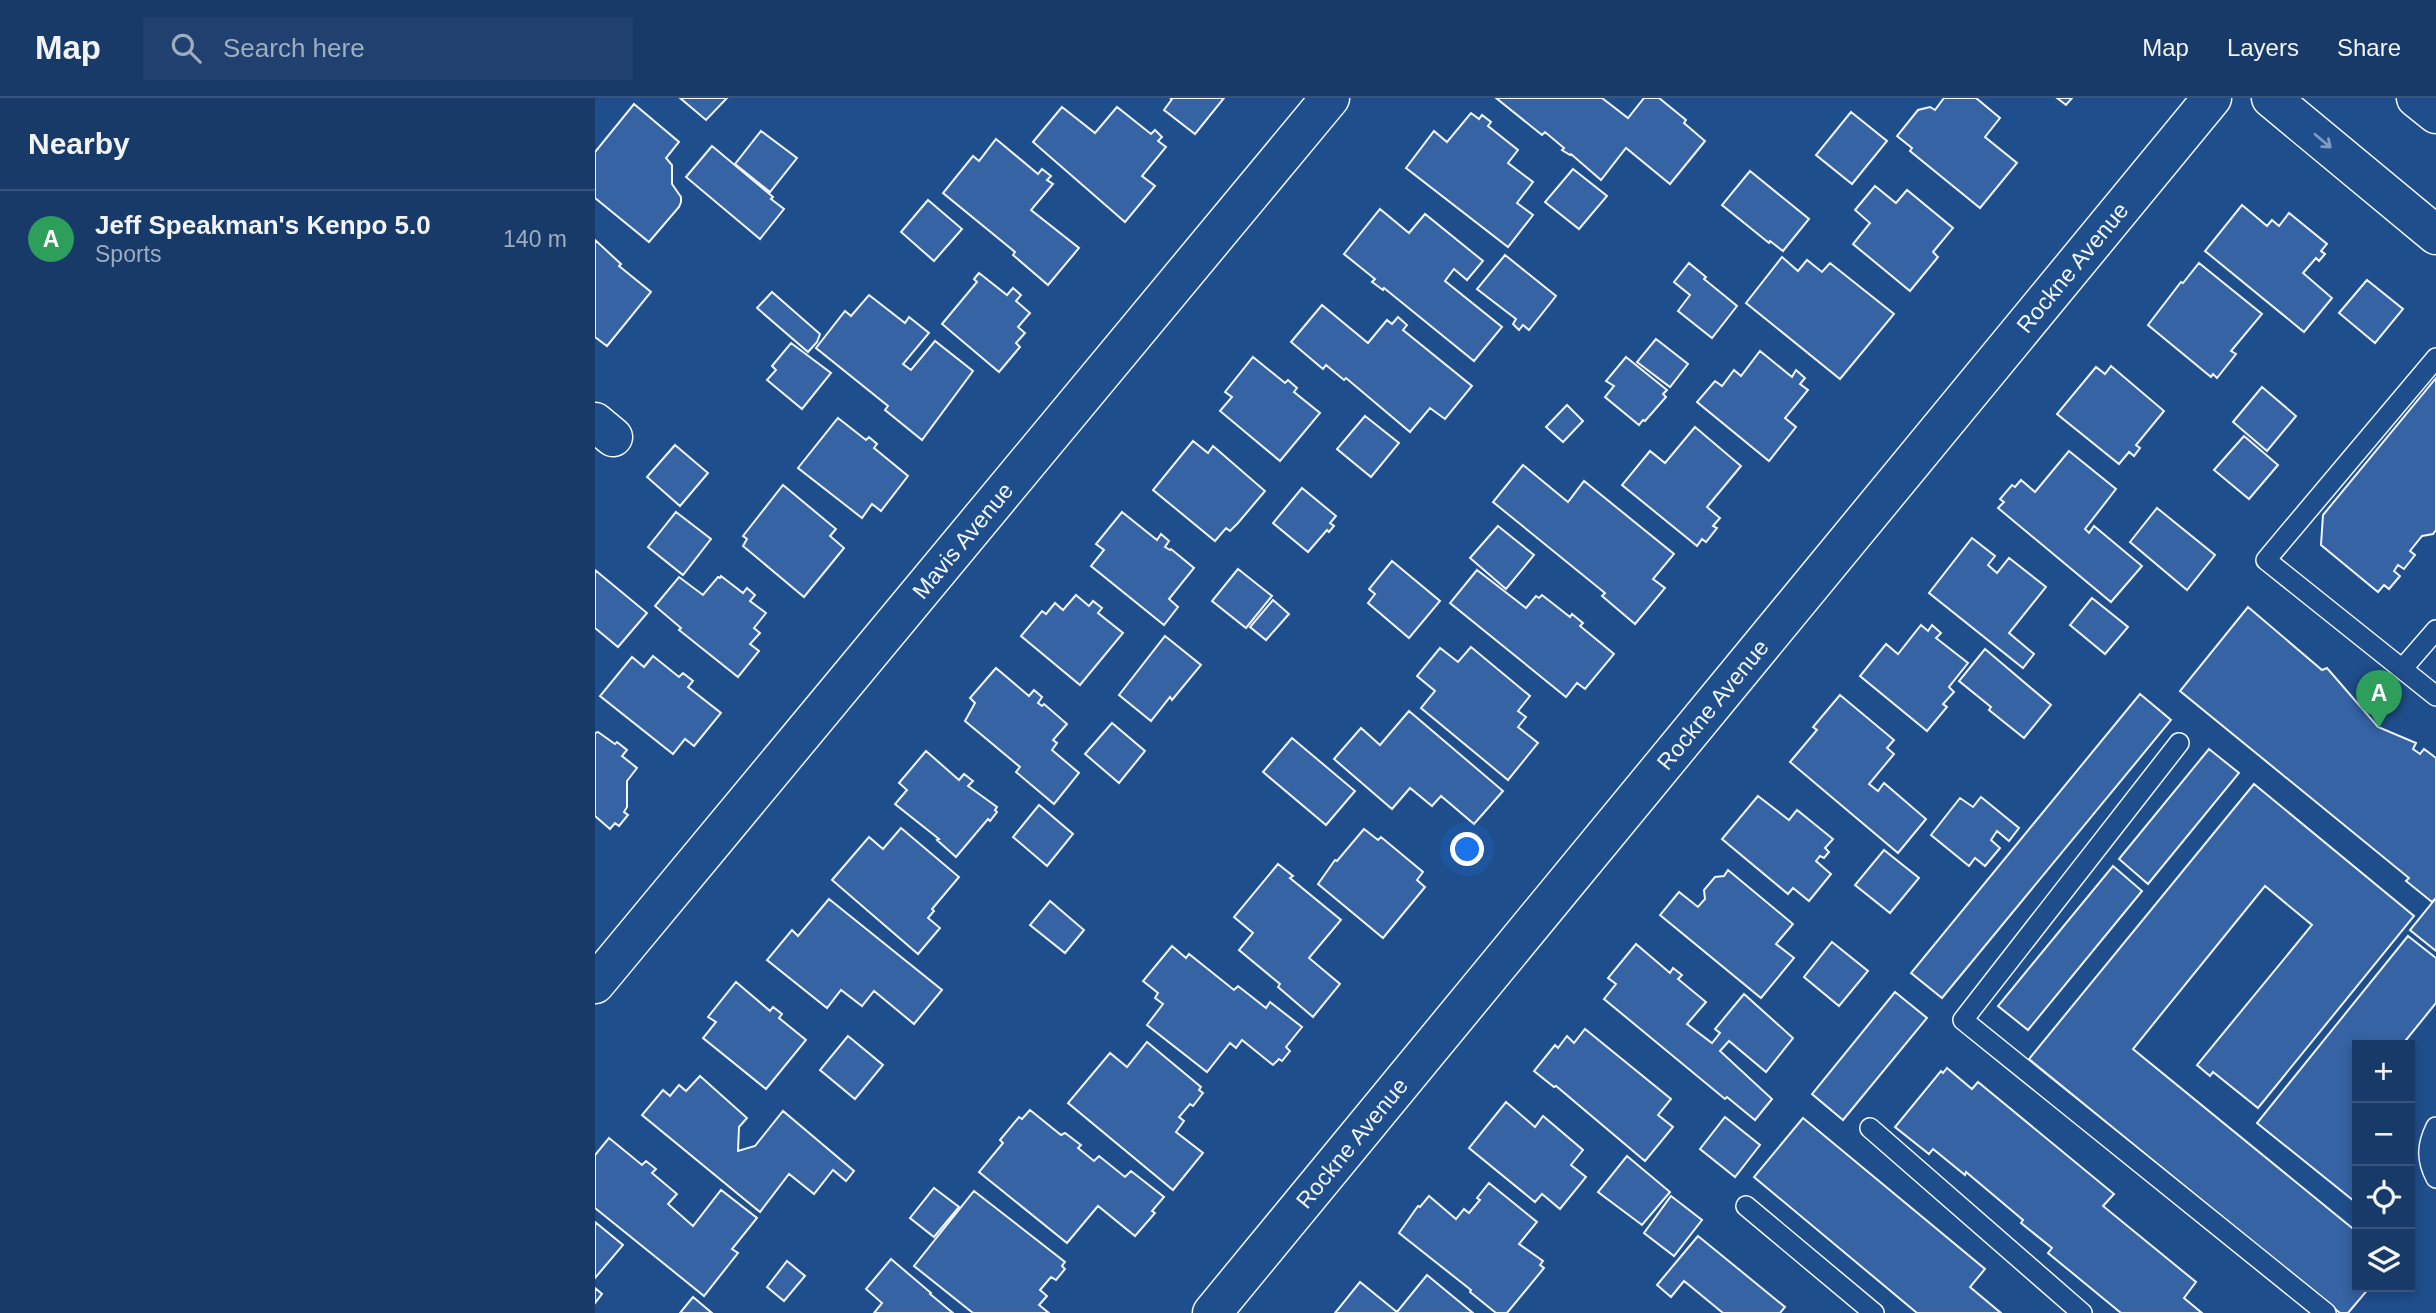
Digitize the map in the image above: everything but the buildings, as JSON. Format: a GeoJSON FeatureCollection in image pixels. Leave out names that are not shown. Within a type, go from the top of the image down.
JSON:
{"type":"FeatureCollection","features":[{"type":"Feature","properties":{"kind":"street","name":"Mavis Avenue"},"geometry":{"type":"LineString","coordinates":[[595,984],[1329,98]]}},
{"type":"Feature","properties":{"kind":"street","name":"Rockne Avenue"},"geometry":{"type":"LineString","coordinates":[[1212,1313],[2212,98]]}},
{"type":"Feature","properties":{"kind":"street"},"geometry":{"type":"LineString","coordinates":[[2271,98],[2436,235]]}},
{"type":"Feature","properties":{"kind":"street"},"geometry":{"type":"LineString","coordinates":[[2416,98],[2436,114]]}},
{"type":"Feature","properties":{"kind":"lane"},"geometry":{"type":"LineString","coordinates":[[2436,358],[2266,560],[2436,696]]}},
{"type":"Feature","properties":{"kind":"lane"},"geometry":{"type":"LineString","coordinates":[[2403,668],[2436,630]]}},
{"type":"Feature","properties":{"kind":"lane"},"geometry":{"type":"LineString","coordinates":[[2179,743],[1963,1020],[2326,1313]]}},
{"type":"Feature","properties":{"kind":"lane"},"geometry":{"type":"LineString","coordinates":[[2435,1177],[2427,1153],[2429,1140],[2436,1127]]}},
{"type":"Feature","properties":{"kind":"lane"},"geometry":{"type":"LineString","coordinates":[[1870,1128],[2082,1313]]}},
{"type":"Feature","properties":{"kind":"lane"},"geometry":{"type":"LineString","coordinates":[[1746,1206],[1874,1313]]}},
{"type":"Feature","properties":{"kind":"place","name":"Jeff Speakman's Kenpo 5.0"},"geometry":{"type":"Point","coordinates":[2379,728]}}]}
